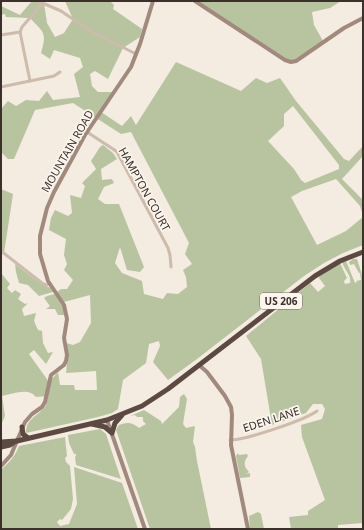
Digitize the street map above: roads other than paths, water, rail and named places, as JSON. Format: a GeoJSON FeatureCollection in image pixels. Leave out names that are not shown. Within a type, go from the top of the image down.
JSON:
{"type":"FeatureCollection","features":[{"type":"Feature","properties":{"kind":"highway","name":"US 206"},"geometry":{"type":"LineString","coordinates":[[1,446],[28,438],[107,420],[154,399],[315,276],[335,264],[363,252]]}},
{"type":"Feature","properties":{"kind":"highway"},"geometry":{"type":"LineString","coordinates":[[91,424],[105,427],[112,433],[115,423],[123,414]]}},
{"type":"Feature","properties":{"kind":"highway"},"geometry":{"type":"LineString","coordinates":[[22,427],[23,434],[28,438]]}},
{"type":"Feature","properties":{"kind":"highway","name":"US 206"},"geometry":{"type":"LineString","coordinates":[[1,442],[17,441]]}},
{"type":"Feature","properties":{"kind":"street"},"geometry":{"type":"LineString","coordinates":[[38,1],[61,11],[89,30],[136,54]]}},
{"type":"Feature","properties":{"kind":"street","name":"MOUNTAIN ROAD"},"geometry":{"type":"LineString","coordinates":[[1,466],[11,455],[22,427],[28,418],[44,404],[51,375],[64,365],[66,359],[64,338],[67,322],[66,310],[60,298],[49,284],[44,272],[39,250],[47,208],[54,192],[87,132],[131,67],[153,1]]}},
{"type":"Feature","properties":{"kind":"street"},"geometry":{"type":"LineString","coordinates":[[195,1],[290,62],[296,61],[342,29],[363,18]]}},
{"type":"Feature","properties":{"kind":"street"},"geometry":{"type":"LineString","coordinates":[[30,81],[20,32],[22,26],[43,3]]}},
{"type":"Feature","properties":{"kind":"street"},"geometry":{"type":"LineString","coordinates":[[1,35],[20,32]]}},
{"type":"Feature","properties":{"kind":"street"},"geometry":{"type":"LineString","coordinates":[[1,87],[54,76],[60,72]]}},
{"type":"Feature","properties":{"kind":"street","name":"HAMPTON COURT"},"geometry":{"type":"LineString","coordinates":[[87,132],[117,152],[168,248],[171,267]]}},
{"type":"Feature","properties":{"kind":"street"},"geometry":{"type":"LineString","coordinates":[[1,251],[42,283],[46,285],[49,284]]}},
{"type":"Feature","properties":{"kind":"street"},"geometry":{"type":"LineString","coordinates":[[205,360],[207,372]]}},
{"type":"Feature","properties":{"kind":"street"},"geometry":{"type":"LineString","coordinates":[[199,365],[207,372],[230,405],[232,416],[230,440],[248,529]]}},
{"type":"Feature","properties":{"kind":"street","name":"EDEN LANE"},"geometry":{"type":"LineString","coordinates":[[230,440],[238,440],[271,430],[308,417],[317,411]]}},
{"type":"Feature","properties":{"kind":"street"},"geometry":{"type":"LineString","coordinates":[[107,420],[145,529]]}}]}
